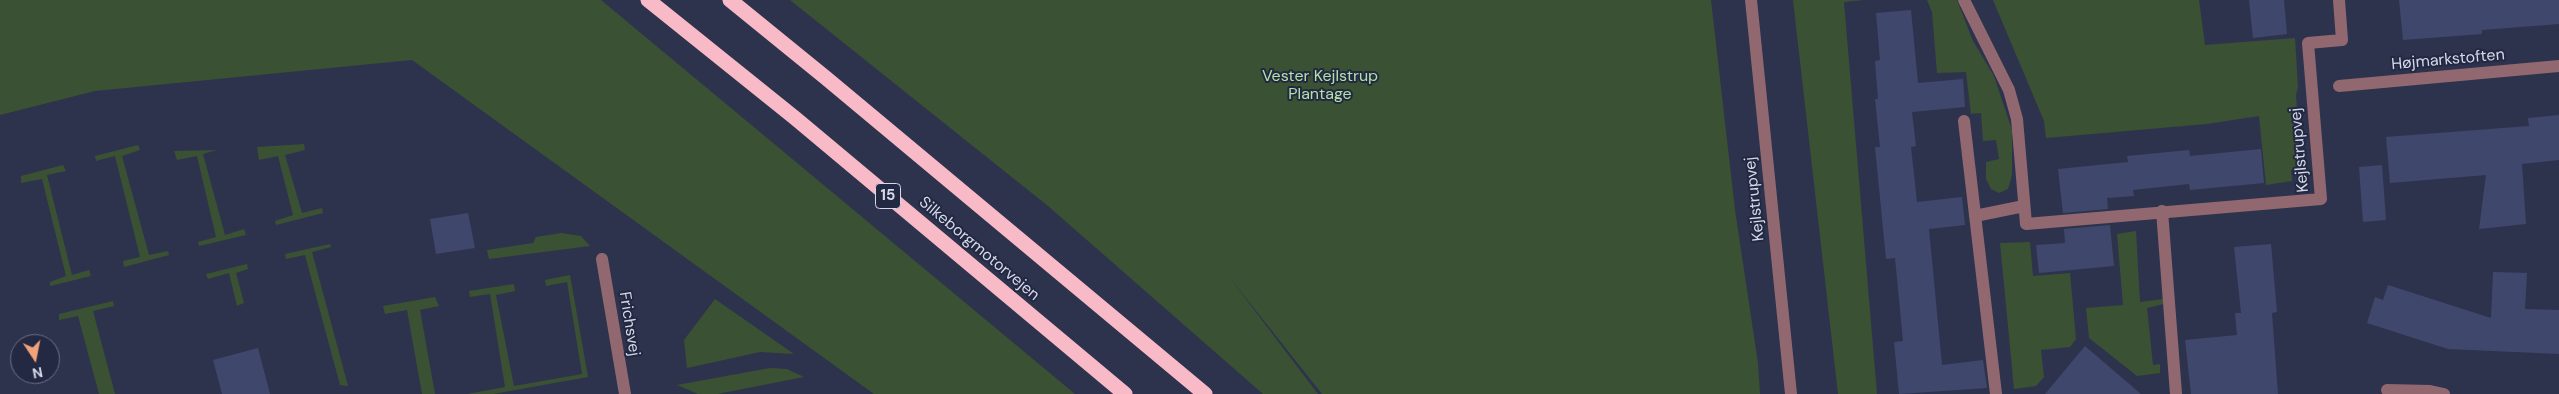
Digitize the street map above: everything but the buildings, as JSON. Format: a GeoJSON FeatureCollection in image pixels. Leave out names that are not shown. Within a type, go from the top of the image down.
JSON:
{"type":"FeatureCollection","features":[{"type":"Feature","properties":{"kind":"highway","name":"Silkeborgmotorvejen"},"geometry":{"type":"LineString","coordinates":[[648,0],[795,118],[1125,394]]}},
{"type":"Feature","properties":{"kind":"highway","name":"Silkeborgmotorvejen"},"geometry":{"type":"LineString","coordinates":[[730,0],[1205,394]]}},
{"type":"Feature","properties":{"kind":"street","name":"Kejlstrupvej"},"geometry":{"type":"LineString","coordinates":[[1752,0],[1791,394]]}},
{"type":"Feature","properties":{"kind":"street","name":"Kejlstrupvej"},"geometry":{"type":"LineString","coordinates":[[1964,0],[2008,90],[2017,119],[2026,224],[2321,199],[2308,43],[2342,40],[2339,0]]}},
{"type":"Feature","properties":{"kind":"street","name":"Højmarkstoften"},"geometry":{"type":"LineString","coordinates":[[2339,86],[2559,66]]}},
{"type":"Feature","properties":{"kind":"street"},"geometry":{"type":"LineString","coordinates":[[1964,121],[1996,394]]}},
{"type":"Feature","properties":{"kind":"street"},"geometry":{"type":"LineString","coordinates":[[1975,216],[2024,206]]}},
{"type":"Feature","properties":{"kind":"street"},"geometry":{"type":"LineString","coordinates":[[2162,211],[2176,394]]}},
{"type":"Feature","properties":{"kind":"street","name":"Frichsvej"},"geometry":{"type":"LineString","coordinates":[[602,259],[624,394]]}},
{"type":"Feature","properties":{"kind":"street"},"geometry":{"type":"LineString","coordinates":[[2387,390],[2430,391],[2444,394]]}},
{"type":"Feature","properties":{"kind":"green space"},"geometry":{"type":"Polygon","coordinates":[[[0,0],[601,0],[1075,394],[874,394],[412,60],[95,91],[0,115],[0,0]]]}},
{"type":"Feature","properties":{"kind":"green space","name":"Vester Kejlstrup Plantage"},"geometry":{"type":"Polygon","coordinates":[[[790,0],[1711,0],[1735,210],[1758,363],[1760,394],[1322,394],[1230,278],[1318,394],[1263,394],[1048,206],[790,0]]]}},
{"type":"Feature","properties":{"kind":"green space"},"geometry":{"type":"Polygon","coordinates":[[[1793,0],[1864,0],[1844,2],[1877,394],[1838,394],[1793,0]]]}},
{"type":"Feature","properties":{"kind":"green space"},"geometry":{"type":"Polygon","coordinates":[[[1927,0],[1957,0],[1973,41],[1994,76],[2012,130],[2012,175],[2008,189],[1999,193],[1991,189],[1986,179],[1986,162],[1999,159],[1996,140],[1983,141],[1981,113],[1971,114],[1966,72],[1937,73],[1932,12],[1927,0]]]}},
{"type":"Feature","properties":{"kind":"green space"},"geometry":{"type":"Polygon","coordinates":[[[1993,0],[2199,0],[2205,45],[2295,38],[2298,87],[2296,95],[2301,170],[2291,170],[2292,181],[2266,185],[2259,116],[2207,124],[2046,138],[2044,121],[1993,0]]]}},
{"type":"Feature","properties":{"kind":"green space"},"geometry":{"type":"Polygon","coordinates":[[[304,144],[305,150],[285,155],[302,213],[322,208],[323,213],[276,225],[275,221],[293,215],[278,156],[259,160],[257,147],[304,144]]]}},
{"type":"Feature","properties":{"kind":"green space"},"geometry":{"type":"Polygon","coordinates":[[[138,145],[140,150],[122,156],[149,255],[168,251],[169,255],[124,267],[123,261],[140,257],[115,156],[96,161],[95,156],[138,145]]]}},
{"type":"Feature","properties":{"kind":"green space"},"geometry":{"type":"Polygon","coordinates":[[[217,150],[203,154],[225,235],[244,229],[246,235],[199,246],[198,242],[216,237],[197,156],[177,160],[174,151],[217,150]]]}},
{"type":"Feature","properties":{"kind":"green space"},"geometry":{"type":"Polygon","coordinates":[[[63,165],[66,171],[47,175],[72,275],[89,270],[91,276],[50,286],[50,282],[66,276],[42,179],[21,183],[21,176],[63,165]]]}},
{"type":"Feature","properties":{"kind":"green space"},"geometry":{"type":"Polygon","coordinates":[[[2136,231],[2140,302],[2163,299],[2164,304],[2147,308],[2153,365],[2160,364],[2160,373],[2137,376],[2089,338],[2086,308],[2123,305],[2117,234],[2136,231]]]}},
{"type":"Feature","properties":{"kind":"green space"},"geometry":{"type":"Polygon","coordinates":[[[561,233],[581,236],[590,246],[489,259],[487,250],[533,243],[536,237],[561,233]]]}},
{"type":"Feature","properties":{"kind":"green space"},"geometry":{"type":"Polygon","coordinates":[[[2030,242],[2033,276],[2070,273],[2076,339],[2070,347],[2041,350],[2044,377],[2036,386],[2014,389],[2000,243],[2030,242]]]}},
{"type":"Feature","properties":{"kind":"green space"},"geometry":{"type":"Polygon","coordinates":[[[330,244],[331,247],[312,252],[348,386],[340,385],[305,255],[286,259],[285,254],[330,244]]]}},
{"type":"Feature","properties":{"kind":"green space"},"geometry":{"type":"Polygon","coordinates":[[[247,264],[248,269],[236,273],[244,303],[237,306],[229,273],[208,279],[206,274],[247,264]]]}},
{"type":"Feature","properties":{"kind":"green space"},"geometry":{"type":"Polygon","coordinates":[[[570,275],[588,377],[493,394],[467,394],[505,387],[490,294],[470,297],[469,291],[514,284],[515,291],[496,295],[514,386],[582,374],[567,282],[546,286],[545,280],[570,275]]]}},
{"type":"Feature","properties":{"kind":"green space"},"geometry":{"type":"Polygon","coordinates":[[[435,297],[439,306],[420,310],[435,394],[422,394],[407,310],[385,314],[383,306],[435,297]]]}},
{"type":"Feature","properties":{"kind":"green space"},"geometry":{"type":"Polygon","coordinates":[[[715,299],[794,354],[760,352],[687,368],[684,340],[715,299]]]}},
{"type":"Feature","properties":{"kind":"green space"},"geometry":{"type":"Polygon","coordinates":[[[113,301],[114,306],[93,311],[115,394],[99,394],[78,316],[59,320],[59,314],[113,301]]]}},
{"type":"Feature","properties":{"kind":"green space"},"geometry":{"type":"Polygon","coordinates":[[[770,368],[787,369],[804,377],[717,394],[698,394],[677,385],[770,368]]]}}]}
